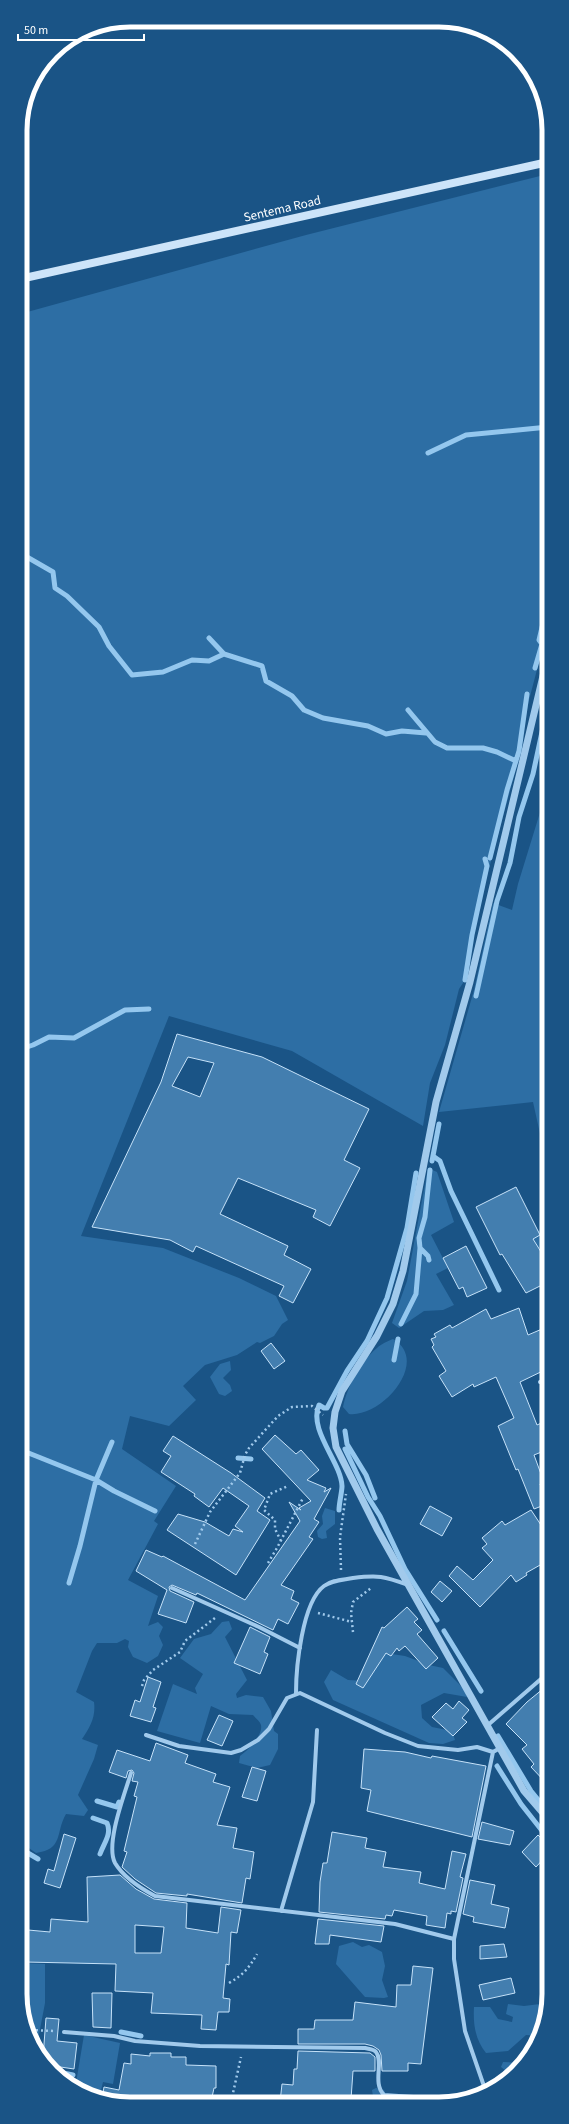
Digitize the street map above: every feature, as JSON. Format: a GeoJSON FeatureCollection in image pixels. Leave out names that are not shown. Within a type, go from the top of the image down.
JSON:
{"type":"FeatureCollection","features":[{"type":"Feature","properties":{"kind":"main road","name":"Sentema Road"},"geometry":{"type":"LineString","coordinates":[[27,277],[542,163]]}},
{"type":"Feature","properties":{"kind":"street"},"geometry":{"type":"LineString","coordinates":[[542,680],[470,982],[436,1102],[403,1271],[390,1310],[377,1336],[342,1391],[335,1412],[333,1428],[336,1447],[350,1478],[524,1791],[542,1812]]}},
{"type":"Feature","properties":{"kind":"street"},"geometry":{"type":"LineString","coordinates":[[296,1693],[303,1627],[318,1592],[334,1581],[378,1575],[386,1576],[409,1586]]}},
{"type":"Feature","properties":{"kind":"street"},"geometry":{"type":"LineString","coordinates":[[172,1588],[259,1627],[300,1648]]}},
{"type":"Feature","properties":{"kind":"street"},"geometry":{"type":"LineString","coordinates":[[488,1725],[542,1678]]}},
{"type":"Feature","properties":{"kind":"street"},"geometry":{"type":"LineString","coordinates":[[146,1735],[179,1746],[231,1752],[241,1750],[263,1736],[273,1723],[283,1702],[290,1695],[296,1693],[311,1696],[385,1733],[418,1746],[458,1750],[477,1747],[493,1752],[501,1748]]}},
{"type":"Feature","properties":{"kind":"street"},"geometry":{"type":"LineString","coordinates":[[281,1911],[313,1802],[317,1730]]}},
{"type":"Feature","properties":{"kind":"street"},"geometry":{"type":"LineString","coordinates":[[484,2086],[465,2031],[454,1959],[454,1939],[493,1752]]}},
{"type":"Feature","properties":{"kind":"street"},"geometry":{"type":"LineString","coordinates":[[131,1773],[112,1843],[115,1862],[134,1884],[155,1896],[395,1924],[454,1939]]}},
{"type":"Feature","properties":{"kind":"street"},"geometry":{"type":"LineString","coordinates":[[64,2032],[114,2036],[135,2041],[200,2046],[365,2048],[374,2050],[378,2055],[378,2086],[384,2095],[414,2097]]}},
{"type":"Feature","properties":{"kind":"path"},"geometry":{"type":"LineString","coordinates":[[195,1544],[210,1512],[240,1473],[245,1455],[278,1416],[292,1407],[312,1406],[320,1410]]}},
{"type":"Feature","properties":{"kind":"path"},"geometry":{"type":"LineString","coordinates":[[340,1573],[342,1569],[340,1537],[344,1500],[350,1478]]}},
{"type":"Feature","properties":{"kind":"path"},"geometry":{"type":"LineString","coordinates":[[281,1541],[275,1529],[275,1520],[264,1510],[270,1494],[288,1486]]}},
{"type":"Feature","properties":{"kind":"path"},"geometry":{"type":"LineString","coordinates":[[268,1563],[303,1498]]}},
{"type":"Feature","properties":{"kind":"path"},"geometry":{"type":"LineString","coordinates":[[353,1632],[353,1602],[370,1588],[376,1587]]}},
{"type":"Feature","properties":{"kind":"path"},"geometry":{"type":"LineString","coordinates":[[142,1686],[144,1680],[153,1670],[180,1652],[185,1641],[213,1621],[222,1611]]}},
{"type":"Feature","properties":{"kind":"path"},"geometry":{"type":"LineString","coordinates":[[310,1611],[352,1622]]}},
{"type":"Feature","properties":{"kind":"path"},"geometry":{"type":"LineString","coordinates":[[229,1983],[249,1970],[257,1954]]}},
{"type":"Feature","properties":{"kind":"path"},"geometry":{"type":"LineString","coordinates":[[33,2030],[64,2032]]}},
{"type":"Feature","properties":{"kind":"path"},"geometry":{"type":"LineString","coordinates":[[232,2097],[244,2047]]}},
{"type":"Feature","properties":{"kind":"shaded area"},"geometry":{"type":"Polygon","coordinates":[[[542,176],[542,651],[529,700],[514,776],[474,924],[465,980],[459,989],[445,1045],[430,1083],[423,1126],[292,1051],[169,1016],[81,1236],[163,1248],[239,1278],[276,1296],[288,1320],[282,1324],[274,1336],[260,1343],[257,1342],[237,1355],[205,1365],[183,1386],[196,1400],[169,1426],[130,1416],[122,1449],[176,1486],[154,1521],[158,1524],[128,1580],[158,1596],[148,1626],[158,1622],[163,1627],[159,1636],[163,1645],[158,1656],[147,1663],[133,1657],[128,1647],[129,1641],[125,1639],[117,1643],[97,1643],[92,1651],[76,1692],[94,1702],[92,1722],[82,1739],[98,1745],[94,1759],[78,1795],[88,1810],[84,1816],[66,1814],[55,1844],[45,1851],[36,1853],[27,1847],[27,312],[306,235],[542,176]]]}},
{"type":"Feature","properties":{"kind":"shaded area"},"geometry":{"type":"Polygon","coordinates":[[[542,806],[542,1142],[533,1102],[439,1112],[474,990],[493,903],[512,910],[518,884],[542,806]]]}},
{"type":"Feature","properties":{"kind":"shaded area"},"geometry":{"type":"Polygon","coordinates":[[[428,1168],[437,1172],[454,1222],[431,1235],[448,1268],[436,1274],[454,1305],[443,1310],[424,1311],[399,1328],[392,1323],[407,1281],[428,1168]]]}},
{"type":"Feature","properties":{"kind":"shaded area"},"geometry":{"type":"Polygon","coordinates":[[[542,1229],[542,1248],[528,1247],[525,1241],[542,1229]]]}},
{"type":"Feature","properties":{"kind":"shaded area"},"geometry":{"type":"Polygon","coordinates":[[[393,1339],[403,1349],[407,1361],[404,1373],[398,1386],[387,1398],[375,1407],[362,1413],[349,1414],[343,1407],[351,1383],[360,1367],[371,1353],[380,1345],[393,1339]]]}},
{"type":"Feature","properties":{"kind":"shaded area"},"geometry":{"type":"Polygon","coordinates":[[[230,1361],[231,1370],[223,1378],[230,1385],[232,1391],[225,1396],[219,1394],[210,1377],[220,1364],[230,1361]]]}},
{"type":"Feature","properties":{"kind":"shaded area"},"geometry":{"type":"Polygon","coordinates":[[[325,1508],[335,1511],[335,1524],[326,1531],[327,1538],[322,1539],[318,1537],[317,1531],[323,1524],[322,1516],[325,1508]]]}},
{"type":"Feature","properties":{"kind":"shaded area"},"geometry":{"type":"Polygon","coordinates":[[[229,1621],[232,1629],[225,1637],[247,1680],[236,1694],[237,1698],[246,1695],[263,1697],[271,1711],[274,1731],[278,1734],[278,1749],[270,1765],[257,1768],[239,1763],[240,1756],[260,1734],[261,1725],[253,1715],[229,1714],[211,1706],[200,1743],[157,1731],[173,1684],[197,1694],[195,1688],[203,1674],[180,1658],[194,1639],[211,1634],[222,1622],[229,1621]]]}},
{"type":"Feature","properties":{"kind":"shaded area"},"geometry":{"type":"Polygon","coordinates":[[[385,1653],[405,1656],[429,1665],[443,1668],[465,1690],[467,1697],[444,1693],[421,1705],[422,1718],[432,1727],[452,1731],[455,1740],[443,1744],[429,1743],[333,1700],[324,1682],[331,1670],[348,1680],[366,1681],[385,1653]]]}},
{"type":"Feature","properties":{"kind":"shaded area"},"geometry":{"type":"Polygon","coordinates":[[[353,1942],[362,1947],[369,1945],[382,1952],[385,1966],[382,1980],[388,1997],[365,1997],[336,1964],[339,1946],[353,1942]]]}},
{"type":"Feature","properties":{"kind":"shaded area"},"geometry":{"type":"Polygon","coordinates":[[[27,1963],[45,1964],[45,2003],[38,2040],[32,2027],[29,2014],[27,1994],[27,1963]]]}},
{"type":"Feature","properties":{"kind":"shaded area"},"geometry":{"type":"Polygon","coordinates":[[[508,2004],[524,2006],[542,2004],[537,2027],[533,2035],[526,2035],[508,2051],[486,2053],[477,2037],[474,2007],[490,2007],[498,2019],[512,2022],[513,2017],[506,2014],[508,2004]]]}},
{"type":"Feature","properties":{"kind":"shaded area"},"geometry":{"type":"Polygon","coordinates":[[[84,2035],[120,2043],[113,2084],[103,2082],[100,2093],[76,2082],[84,2035]]]}},
{"type":"Feature","properties":{"kind":"shaded area"},"geometry":{"type":"Polygon","coordinates":[[[503,2062],[515,2063],[507,2071],[501,2067],[503,2062]]]}},
{"type":"Feature","properties":{"kind":"shaded area"},"geometry":{"type":"Polygon","coordinates":[[[376,2088],[384,2090],[387,2097],[373,2097],[372,2090],[376,2088]]]}},
{"type":"Feature","properties":{"kind":"building"},"geometry":{"type":"Polygon","coordinates":[[[177,1034],[262,1057],[369,1109],[344,1160],[360,1168],[330,1226],[313,1217],[316,1210],[238,1178],[220,1214],[288,1246],[284,1255],[311,1269],[293,1303],[279,1296],[284,1286],[196,1246],[193,1252],[170,1240],[92,1227],[161,1082],[177,1034]],[[188,1057],[172,1086],[200,1097],[214,1063],[188,1057]]]}},
{"type":"Feature","properties":{"kind":"building"},"geometry":{"type":"Polygon","coordinates":[[[516,1187],[540,1235],[533,1239],[542,1253],[542,1285],[526,1293],[502,1254],[500,1255],[476,1207],[516,1187]]]}},
{"type":"Feature","properties":{"kind":"building"},"geometry":{"type":"Polygon","coordinates":[[[466,1246],[487,1288],[467,1297],[463,1287],[459,1289],[443,1258],[466,1246]]]}},
{"type":"Feature","properties":{"kind":"building"},"geometry":{"type":"Polygon","coordinates":[[[519,1308],[528,1335],[542,1329],[542,1371],[520,1382],[537,1425],[542,1423],[542,1452],[534,1455],[542,1477],[542,1483],[540,1484],[542,1490],[542,1506],[534,1509],[518,1469],[516,1470],[498,1426],[514,1418],[496,1377],[474,1387],[473,1384],[452,1397],[439,1376],[446,1371],[432,1347],[434,1345],[431,1339],[436,1337],[434,1334],[450,1325],[452,1328],[486,1309],[491,1319],[519,1308]]]}},
{"type":"Feature","properties":{"kind":"building"},"geometry":{"type":"Polygon","coordinates":[[[271,1343],[285,1361],[274,1369],[261,1351],[271,1343]]]}},
{"type":"Feature","properties":{"kind":"building"},"geometry":{"type":"Polygon","coordinates":[[[275,1435],[296,1454],[301,1450],[319,1470],[307,1480],[326,1488],[324,1492],[331,1488],[314,1519],[319,1522],[309,1537],[313,1539],[281,1585],[294,1591],[291,1599],[299,1603],[288,1624],[278,1619],[273,1630],[197,1593],[196,1595],[172,1585],[169,1587],[170,1591],[194,1602],[186,1623],[158,1614],[167,1590],[136,1571],[146,1550],[162,1557],[163,1556],[245,1600],[300,1521],[289,1502],[301,1510],[299,1508],[311,1501],[262,1449],[275,1435]]]}},
{"type":"Feature","properties":{"kind":"building"},"geometry":{"type":"Polygon","coordinates":[[[173,1436],[231,1473],[265,1498],[257,1511],[270,1520],[236,1575],[167,1530],[178,1514],[205,1522],[229,1536],[233,1529],[243,1532],[235,1526],[249,1506],[223,1488],[209,1507],[194,1496],[195,1494],[161,1472],[171,1456],[163,1451],[173,1436]]]}},
{"type":"Feature","properties":{"kind":"building"},"geometry":{"type":"Polygon","coordinates":[[[430,1506],[452,1518],[442,1536],[420,1524],[430,1506]]]}},
{"type":"Feature","properties":{"kind":"building"},"geometry":{"type":"Polygon","coordinates":[[[531,1510],[542,1526],[542,1564],[526,1573],[527,1575],[516,1582],[511,1575],[480,1607],[449,1576],[457,1566],[473,1580],[493,1560],[482,1548],[487,1544],[482,1538],[502,1521],[505,1525],[531,1510]]]}},
{"type":"Feature","properties":{"kind":"building"},"geometry":{"type":"Polygon","coordinates":[[[440,1581],[452,1591],[442,1602],[431,1592],[440,1581]]]}},
{"type":"Feature","properties":{"kind":"building"},"geometry":{"type":"Polygon","coordinates":[[[407,1607],[418,1619],[414,1622],[422,1630],[417,1634],[438,1658],[426,1669],[405,1646],[399,1651],[397,1648],[391,1656],[386,1653],[363,1688],[356,1684],[382,1627],[384,1628],[407,1607]]]}},
{"type":"Feature","properties":{"kind":"building"},"geometry":{"type":"Polygon","coordinates":[[[250,1627],[270,1637],[264,1652],[268,1654],[260,1674],[234,1663],[250,1627]]]}},
{"type":"Feature","properties":{"kind":"building"},"geometry":{"type":"Polygon","coordinates":[[[148,1677],[161,1682],[153,1707],[156,1708],[151,1722],[130,1716],[135,1700],[140,1702],[148,1677]]]}},
{"type":"Feature","properties":{"kind":"building"},"geometry":{"type":"Polygon","coordinates":[[[542,1690],[542,1779],[531,1767],[534,1764],[522,1749],[527,1745],[506,1724],[527,1702],[542,1690]]]}},
{"type":"Feature","properties":{"kind":"building"},"geometry":{"type":"Polygon","coordinates":[[[459,1701],[469,1710],[462,1718],[467,1722],[453,1736],[432,1717],[446,1703],[453,1709],[459,1701]]]}},
{"type":"Feature","properties":{"kind":"building"},"geometry":{"type":"Polygon","coordinates":[[[219,1715],[233,1721],[222,1746],[207,1740],[219,1715]]]}},
{"type":"Feature","properties":{"kind":"building"},"geometry":{"type":"Polygon","coordinates":[[[156,1743],[188,1755],[185,1763],[216,1774],[213,1782],[230,1787],[217,1825],[237,1828],[233,1848],[254,1852],[250,1879],[246,1878],[242,1903],[187,1894],[187,1896],[156,1893],[135,1879],[122,1867],[127,1852],[124,1851],[137,1797],[134,1796],[138,1782],[132,1781],[134,1773],[132,1770],[128,1771],[126,1778],[109,1772],[117,1750],[150,1761],[156,1743]]]}},
{"type":"Feature","properties":{"kind":"building"},"geometry":{"type":"Polygon","coordinates":[[[364,1749],[405,1752],[431,1758],[432,1756],[486,1766],[472,1837],[367,1811],[371,1790],[361,1788],[364,1749]]]}},
{"type":"Feature","properties":{"kind":"building"},"geometry":{"type":"Polygon","coordinates":[[[252,1767],[266,1771],[257,1801],[242,1797],[252,1767]]]}},
{"type":"Feature","properties":{"kind":"building"},"geometry":{"type":"Polygon","coordinates":[[[482,1822],[514,1831],[510,1845],[478,1839],[482,1822]]]}},
{"type":"Feature","properties":{"kind":"building"},"geometry":{"type":"Polygon","coordinates":[[[332,1832],[367,1838],[365,1848],[386,1852],[383,1867],[421,1872],[419,1883],[445,1889],[452,1851],[466,1854],[460,1877],[463,1878],[456,1912],[451,1911],[451,1914],[447,1913],[445,1928],[426,1925],[427,1916],[394,1910],[392,1916],[386,1915],[385,1919],[319,1912],[320,1882],[323,1863],[327,1863],[332,1832]]]}},
{"type":"Feature","properties":{"kind":"building"},"geometry":{"type":"Polygon","coordinates":[[[64,1834],[76,1838],[60,1888],[44,1883],[48,1869],[54,1871],[64,1834]]]}},
{"type":"Feature","properties":{"kind":"building"},"geometry":{"type":"Polygon","coordinates":[[[538,1835],[542,1839],[542,1861],[536,1867],[522,1852],[538,1835]]]}},
{"type":"Feature","properties":{"kind":"building"},"geometry":{"type":"Polygon","coordinates":[[[120,1875],[136,1889],[154,1899],[187,1903],[186,1928],[218,1933],[221,1907],[241,1910],[237,1933],[231,1932],[229,1965],[226,1964],[223,1998],[230,1999],[229,2012],[218,2012],[216,2030],[201,2029],[202,2015],[151,2013],[153,1993],[115,1991],[116,1964],[27,1962],[28,1930],[50,1932],[51,1919],[88,1922],[87,1877],[120,1875]],[[135,1925],[135,1953],[161,1953],[164,1927],[135,1925]]]}},
{"type":"Feature","properties":{"kind":"building"},"geometry":{"type":"Polygon","coordinates":[[[470,1880],[495,1885],[491,1904],[509,1908],[505,1928],[473,1922],[474,1917],[463,1914],[470,1880]]]}},
{"type":"Feature","properties":{"kind":"building"},"geometry":{"type":"Polygon","coordinates":[[[318,1919],[384,1926],[381,1942],[330,1935],[329,1944],[315,1944],[318,1919]]]}},
{"type":"Feature","properties":{"kind":"building"},"geometry":{"type":"Polygon","coordinates":[[[504,1944],[507,1957],[480,1959],[480,1946],[504,1944]]]}},
{"type":"Feature","properties":{"kind":"building"},"geometry":{"type":"Polygon","coordinates":[[[413,1966],[433,1968],[421,2064],[408,2063],[408,2071],[382,2071],[381,2055],[379,2050],[373,2046],[365,2044],[298,2044],[298,2029],[314,2029],[315,2020],[353,2020],[355,2002],[396,2007],[397,1985],[411,1985],[413,1966]]]}},
{"type":"Feature","properties":{"kind":"building"},"geometry":{"type":"Polygon","coordinates":[[[511,1978],[515,1993],[483,2000],[479,1985],[511,1978]]]}},
{"type":"Feature","properties":{"kind":"building"},"geometry":{"type":"Polygon","coordinates":[[[92,1993],[112,1993],[111,2028],[93,2027],[92,1993]]]}},
{"type":"Feature","properties":{"kind":"building"},"geometry":{"type":"Polygon","coordinates":[[[46,2018],[59,2019],[57,2041],[77,2043],[74,2069],[58,2067],[44,2050],[46,2018]]]}},
{"type":"Feature","properties":{"kind":"building"},"geometry":{"type":"Polygon","coordinates":[[[298,2051],[370,2053],[375,2057],[375,2071],[353,2071],[351,2097],[281,2097],[282,2084],[293,2085],[294,2069],[297,2069],[298,2051]]]}},
{"type":"Feature","properties":{"kind":"building"},"geometry":{"type":"Polygon","coordinates":[[[150,2053],[171,2053],[171,2057],[186,2057],[186,2065],[216,2066],[216,2088],[214,2088],[212,2097],[123,2097],[103,2093],[104,2087],[119,2090],[124,2063],[131,2064],[131,2054],[150,2056],[150,2053]]]}},
{"type":"Feature","properties":{"kind":"waterway"},"geometry":{"type":"LineString","coordinates":[[428,453],[466,435],[542,428]]}},
{"type":"Feature","properties":{"kind":"waterway"},"geometry":{"type":"LineString","coordinates":[[27,557],[53,572],[55,588],[67,596],[99,627],[109,646],[132,675],[163,672],[192,660],[209,661],[224,654]]}},
{"type":"Feature","properties":{"kind":"waterway"},"geometry":{"type":"LineString","coordinates":[[542,627],[539,640],[542,644]]}},
{"type":"Feature","properties":{"kind":"waterway"},"geometry":{"type":"LineString","coordinates":[[209,638],[224,654],[262,666],[266,681],[292,696],[304,710],[323,718],[368,726],[386,734],[402,731],[426,733]]}},
{"type":"Feature","properties":{"kind":"waterway"},"geometry":{"type":"LineString","coordinates":[[535,668],[542,644]]}},
{"type":"Feature","properties":{"kind":"waterway"},"geometry":{"type":"LineString","coordinates":[[490,858],[507,790],[519,751],[527,694]]}},
{"type":"Feature","properties":{"kind":"waterway"},"geometry":{"type":"LineString","coordinates":[[408,710],[435,742],[447,748],[483,748],[497,752],[516,761]]}},
{"type":"Feature","properties":{"kind":"waterway"},"geometry":{"type":"LineString","coordinates":[[476,996],[497,901],[510,863],[519,817],[533,774],[542,732]]}},
{"type":"Feature","properties":{"kind":"waterway"},"geometry":{"type":"LineString","coordinates":[[465,980],[472,935],[487,866],[485,859]]}},
{"type":"Feature","properties":{"kind":"waterway"},"geometry":{"type":"LineString","coordinates":[[27,1047],[49,1037],[74,1038],[125,1010],[149,1009]]}},
{"type":"Feature","properties":{"kind":"waterway"},"geometry":{"type":"LineString","coordinates":[[432,1161],[439,1124]]}},
{"type":"Feature","properties":{"kind":"waterway"},"geometry":{"type":"LineString","coordinates":[[433,1156],[440,1161],[451,1191],[499,1290]]}},
{"type":"Feature","properties":{"kind":"waterway"},"geometry":{"type":"LineString","coordinates":[[429,1260],[428,1256],[420,1248],[419,1238],[425,1217],[430,1170]]}},
{"type":"Feature","properties":{"kind":"waterway"},"geometry":{"type":"LineString","coordinates":[[339,1510],[342,1486],[340,1477],[318,1425],[317,1415],[319,1405],[327,1408],[347,1371],[367,1341],[387,1298],[407,1228],[416,1173]]}},
{"type":"Feature","properties":{"kind":"waterway"},"geometry":{"type":"LineString","coordinates":[[401,1324],[416,1294],[420,1248]]}},
{"type":"Feature","properties":{"kind":"waterway"},"geometry":{"type":"LineString","coordinates":[[394,1360],[398,1339]]}},
{"type":"Feature","properties":{"kind":"waterway"},"geometry":{"type":"LineString","coordinates":[[345,1431],[347,1444],[366,1475],[375,1498]]}},
{"type":"Feature","properties":{"kind":"waterway"},"geometry":{"type":"LineString","coordinates":[[69,1583],[80,1546],[96,1480],[112,1442]]}},
{"type":"Feature","properties":{"kind":"waterway"},"geometry":{"type":"LineString","coordinates":[[345,1449],[368,1497],[380,1516],[405,1569],[437,1620]]}},
{"type":"Feature","properties":{"kind":"waterway"},"geometry":{"type":"LineString","coordinates":[[27,1452],[96,1480],[114,1491],[155,1511]]}},
{"type":"Feature","properties":{"kind":"waterway"},"geometry":{"type":"LineString","coordinates":[[238,1458],[251,1459]]}},
{"type":"Feature","properties":{"kind":"waterway"},"geometry":{"type":"LineString","coordinates":[[444,1631],[481,1691]]}},
{"type":"Feature","properties":{"kind":"waterway"},"geometry":{"type":"LineString","coordinates":[[498,1736],[531,1791],[542,1804]]}},
{"type":"Feature","properties":{"kind":"waterway"},"geometry":{"type":"LineString","coordinates":[[497,1766],[521,1804],[542,1831]]}},
{"type":"Feature","properties":{"kind":"waterway"},"geometry":{"type":"LineString","coordinates":[[97,1801],[117,1807],[119,1802]]}},
{"type":"Feature","properties":{"kind":"waterway"},"geometry":{"type":"LineString","coordinates":[[93,1818],[107,1823],[109,1831],[100,1854]]}},
{"type":"Feature","properties":{"kind":"waterway"},"geometry":{"type":"LineString","coordinates":[[27,1853],[38,1859]]}},
{"type":"Feature","properties":{"kind":"waterway"},"geometry":{"type":"LineString","coordinates":[[121,2032],[141,2036]]}},
{"type":"Feature","properties":{"kind":"waterway"},"geometry":{"type":"LineString","coordinates":[[64,2073],[73,2075]]}}]}
